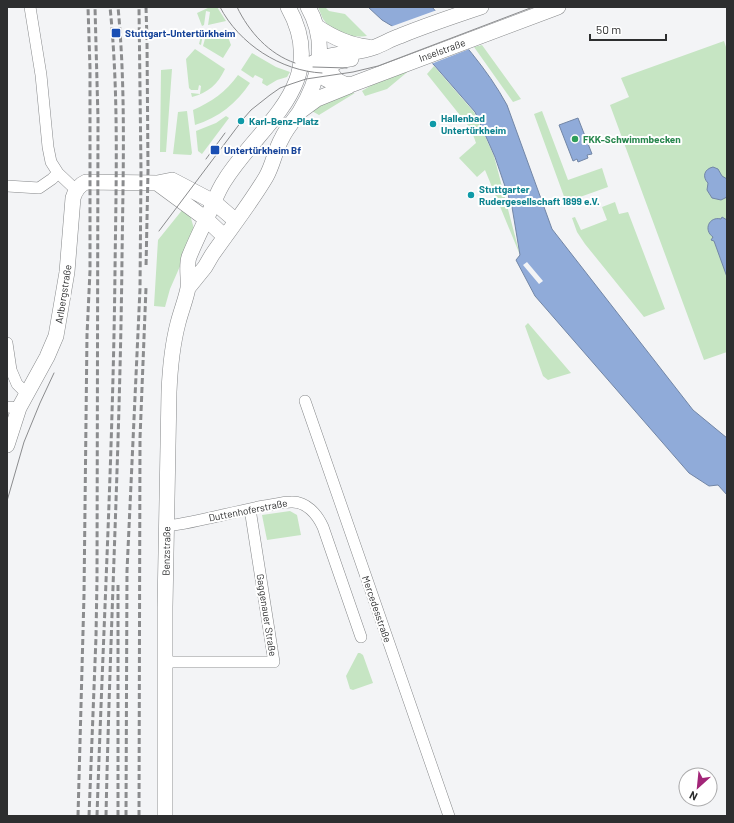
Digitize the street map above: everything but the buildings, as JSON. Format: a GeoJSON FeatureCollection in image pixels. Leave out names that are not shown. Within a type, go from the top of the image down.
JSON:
{"type":"FeatureCollection","features":[{"type":"Feature","properties":{"kind":"main road"},"geometry":{"type":"LineString","coordinates":[[288,7],[316,65],[332,82],[350,84]]}},
{"type":"Feature","properties":{"kind":"main road"},"geometry":{"type":"LineString","coordinates":[[76,190],[86,182],[157,183],[172,180],[214,202],[236,221],[266,176],[282,138],[299,112],[310,91],[320,43],[316,26],[308,7]]}},
{"type":"Feature","properties":{"kind":"main road"},"geometry":{"type":"LineString","coordinates":[[214,202],[224,181],[242,155],[281,110],[296,82],[304,71],[316,65],[326,56],[355,52],[374,47],[446,18],[482,7]]}},
{"type":"Feature","properties":{"kind":"main road","name":"Inselstraße"},"geometry":{"type":"LineString","coordinates":[[299,112],[317,99],[350,84],[466,41],[540,11],[558,7]]}},
{"type":"Feature","properties":{"kind":"main road"},"geometry":{"type":"LineString","coordinates":[[296,24],[301,41],[302,53],[300,70],[296,82]]}},
{"type":"Feature","properties":{"kind":"main road"},"geometry":{"type":"LineString","coordinates":[[316,26],[335,38],[348,43],[357,46],[374,47]]}},
{"type":"Feature","properties":{"kind":"main road"},"geometry":{"type":"LineString","coordinates":[[350,84],[339,82],[334,77],[332,72],[333,64],[360,57],[374,47]]}},
{"type":"Feature","properties":{"kind":"main road"},"geometry":{"type":"LineString","coordinates":[[157,183],[206,219],[225,237]]}},
{"type":"Feature","properties":{"kind":"main road","name":"Arlbergstraße"},"geometry":{"type":"LineString","coordinates":[[7,445],[13,408],[26,393],[47,357],[56,336],[67,272],[73,198],[76,190]]}},
{"type":"Feature","properties":{"kind":"main road","name":"Benzstraße"},"geometry":{"type":"LineString","coordinates":[[165,816],[165,607],[171,357],[178,323],[188,288],[188,260],[214,202]]}},
{"type":"Feature","properties":{"kind":"main road","name":"Benzstraße"},"geometry":{"type":"LineString","coordinates":[[188,288],[205,268],[236,221]]}},
{"type":"Feature","properties":{"kind":"street"},"geometry":{"type":"LineString","coordinates":[[30,10],[41,75],[48,147],[51,162],[58,173],[76,190]]}},
{"type":"Feature","properties":{"kind":"street"},"geometry":{"type":"LineString","coordinates":[[7,186],[39,188],[58,173]]}},
{"type":"Feature","properties":{"kind":"street"},"geometry":{"type":"LineString","coordinates":[[7,343],[11,370],[17,384],[26,393]]}},
{"type":"Feature","properties":{"kind":"street","name":"Mercedesstraße"},"geometry":{"type":"LineString","coordinates":[[305,401],[449,816]]}},
{"type":"Feature","properties":{"kind":"street","name":"Duttenhoferstraße"},"geometry":{"type":"LineString","coordinates":[[167,526],[292,501],[304,505],[313,511],[319,518],[361,637]]}},
{"type":"Feature","properties":{"kind":"street","name":"Gaggenauer Straße"},"geometry":{"type":"LineString","coordinates":[[166,662],[274,662],[250,509]]}},
{"type":"Feature","properties":{"kind":"green space"},"geometry":{"type":"Polygon","coordinates":[[[210,7],[217,7],[226,21],[208,25],[210,12],[206,11],[204,25],[202,26],[197,13],[210,7]]]}},
{"type":"Feature","properties":{"kind":"green space"},"geometry":{"type":"Polygon","coordinates":[[[318,7],[325,7],[329,11],[345,14],[367,36],[348,36],[337,32],[332,29],[323,19],[318,7]]]}},
{"type":"Feature","properties":{"kind":"green space"},"geometry":{"type":"Polygon","coordinates":[[[222,30],[228,37],[231,45],[223,58],[203,46],[206,35],[203,34],[201,45],[199,44],[202,32],[222,30]]]}},
{"type":"Feature","properties":{"kind":"green space"},"geometry":{"type":"Polygon","coordinates":[[[724,41],[727,50],[727,352],[704,360],[610,105],[629,97],[621,78],[724,41]]]}},
{"type":"Feature","properties":{"kind":"green space"},"geometry":{"type":"Polygon","coordinates":[[[482,45],[521,99],[513,102],[474,47],[482,45]]]}},
{"type":"Feature","properties":{"kind":"green space"},"geometry":{"type":"Polygon","coordinates":[[[195,49],[225,69],[212,87],[203,93],[192,97],[191,93],[200,94],[201,86],[199,85],[198,90],[191,90],[189,88],[186,59],[195,49]]]}},
{"type":"Feature","properties":{"kind":"green space"},"geometry":{"type":"Polygon","coordinates":[[[252,53],[276,67],[290,72],[287,77],[277,80],[267,86],[262,83],[263,79],[255,75],[253,78],[241,70],[252,53]]]}},
{"type":"Feature","properties":{"kind":"green space"},"geometry":{"type":"Polygon","coordinates":[[[434,66],[474,112],[494,156],[520,255],[485,170],[477,177],[459,158],[476,143],[471,129],[427,74],[434,66]]]}},
{"type":"Feature","properties":{"kind":"green space"},"geometry":{"type":"Polygon","coordinates":[[[172,69],[166,152],[160,152],[161,70],[172,69]]]}},
{"type":"Feature","properties":{"kind":"green space"},"geometry":{"type":"Polygon","coordinates":[[[411,69],[387,89],[365,96],[362,91],[375,83],[411,69]]]}},
{"type":"Feature","properties":{"kind":"green space"},"geometry":{"type":"Polygon","coordinates":[[[238,75],[250,83],[239,97],[219,114],[195,125],[193,110],[218,96],[238,75]]]}},
{"type":"Feature","properties":{"kind":"green space"},"geometry":{"type":"Polygon","coordinates":[[[355,93],[319,115],[310,110],[341,94],[355,93]]]}},
{"type":"Feature","properties":{"kind":"green space"},"geometry":{"type":"Polygon","coordinates":[[[187,111],[192,153],[191,155],[173,154],[178,112],[187,111]]]}},
{"type":"Feature","properties":{"kind":"green space"},"geometry":{"type":"Polygon","coordinates":[[[542,111],[568,180],[602,168],[608,187],[566,202],[534,114],[542,111]]]}},
{"type":"Feature","properties":{"kind":"green space"},"geometry":{"type":"Polygon","coordinates":[[[226,116],[229,118],[202,154],[198,151],[196,131],[216,123],[226,116]]]}},
{"type":"Feature","properties":{"kind":"green space"},"geometry":{"type":"Polygon","coordinates":[[[615,202],[619,214],[628,212],[665,309],[644,317],[585,244],[577,232],[572,218],[575,217],[581,230],[607,220],[602,207],[615,202]]]}},
{"type":"Feature","properties":{"kind":"green space"},"geometry":{"type":"Polygon","coordinates":[[[183,209],[190,215],[195,232],[170,289],[165,307],[154,306],[158,240],[183,209]]]}},
{"type":"Feature","properties":{"kind":"green space"},"geometry":{"type":"Polygon","coordinates":[[[528,323],[571,373],[548,380],[543,376],[525,326],[528,323]]]}},
{"type":"Feature","properties":{"kind":"green space"},"geometry":{"type":"Polygon","coordinates":[[[290,511],[297,515],[301,535],[267,540],[262,515],[290,511]]]}},
{"type":"Feature","properties":{"kind":"green space"},"geometry":{"type":"Polygon","coordinates":[[[358,653],[363,655],[373,683],[353,690],[350,689],[346,676],[358,653]]]}},
{"type":"Feature","properties":{"kind":"water"},"geometry":{"type":"Polygon","coordinates":[[[368,7],[432,7],[491,78],[507,105],[552,229],[693,410],[727,438],[727,495],[718,485],[709,486],[689,473],[535,296],[516,260],[520,255],[512,207],[495,157],[475,112],[434,65],[392,26],[382,20],[368,7]]]}},
{"type":"Feature","properties":{"kind":"water","name":"FKK-Schwimmbecken"},"geometry":{"type":"Polygon","coordinates":[[[578,118],[592,154],[587,155],[588,158],[578,162],[577,159],[573,161],[559,125],[578,118]]]}},
{"type":"Feature","properties":{"kind":"water"},"geometry":{"type":"Polygon","coordinates":[[[713,167],[718,169],[722,176],[727,179],[727,197],[721,200],[712,198],[707,190],[708,183],[705,178],[705,174],[706,171],[713,167]]]}},
{"type":"Feature","properties":{"kind":"water"},"geometry":{"type":"Polygon","coordinates":[[[722,217],[727,220],[727,277],[714,241],[711,240],[713,237],[708,231],[709,224],[713,220],[721,219],[722,217]]]}},
{"type":"Feature","properties":{"kind":"pier"},"geometry":{"type":"Polygon","coordinates":[[[437,10],[472,48],[431,64],[390,27],[437,10]]]}},
{"type":"Feature","properties":{"kind":"pier"},"geometry":{"type":"Polygon","coordinates":[[[527,262],[543,281],[539,284],[523,265],[527,262]]]}},
{"type":"Feature","properties":{"kind":"tram line"},"geometry":{"type":"LineString","coordinates":[[220,7],[238,33],[263,53],[291,67],[322,73]]}},
{"type":"Feature","properties":{"kind":"tram line"},"geometry":{"type":"LineString","coordinates":[[237,7],[247,25],[268,48],[295,63]]}},
{"type":"Feature","properties":{"kind":"tram line"},"geometry":{"type":"LineString","coordinates":[[159,231],[244,118],[251,110],[280,88],[306,79],[353,72],[378,66],[533,7]]}},
{"type":"Feature","properties":{"kind":"tram line"},"geometry":{"type":"LineString","coordinates":[[313,67],[347,68]]}},
{"type":"Feature","properties":{"kind":"tram line"},"geometry":{"type":"LineString","coordinates":[[206,159],[225,133]]}},
{"type":"Feature","properties":{"kind":"tram line"},"geometry":{"type":"LineString","coordinates":[[7,501],[24,442],[54,373]]}},
{"type":"Feature","properties":{"kind":"railway"},"geometry":{"type":"LineString","coordinates":[[78,816],[84,595],[87,335],[90,271],[90,68],[88,7]]}},
{"type":"Feature","properties":{"kind":"railway"},"geometry":{"type":"LineString","coordinates":[[89,816],[97,579],[98,119],[95,7]]}},
{"type":"Feature","properties":{"kind":"railway"},"geometry":{"type":"LineString","coordinates":[[97,816],[114,339],[116,106],[110,7]]}},
{"type":"Feature","properties":{"kind":"railway"},"geometry":{"type":"LineString","coordinates":[[106,816],[122,259],[123,102],[121,38],[118,7]]}},
{"type":"Feature","properties":{"kind":"railway"},"geometry":{"type":"LineString","coordinates":[[126,816],[127,571],[140,289],[141,171],[139,7]]}},
{"type":"Feature","properties":{"kind":"railway"},"geometry":{"type":"LineString","coordinates":[[146,7],[148,171],[146,268]]}},
{"type":"Feature","properties":{"kind":"railway"},"geometry":{"type":"LineString","coordinates":[[139,816],[140,438],[146,288]]}},
{"type":"Feature","properties":{"kind":"railway"},"geometry":{"type":"LineString","coordinates":[[118,582],[118,816]]}},
{"type":"Feature","properties":{"kind":"place","name":"Stuttgart-Untertürkheim"},"geometry":{"type":"Point","coordinates":[116,33]}},
{"type":"Feature","properties":{"kind":"place","name":"Karl-Benz-Platz"},"geometry":{"type":"Point","coordinates":[241,121]}},
{"type":"Feature","properties":{"kind":"place","name":"Hallenbad Untertürkheim"},"geometry":{"type":"Point","coordinates":[433,124]}},
{"type":"Feature","properties":{"kind":"place","name":"FKK-Schwimmbecken"},"geometry":{"type":"Point","coordinates":[575,139]}},
{"type":"Feature","properties":{"kind":"place","name":"Untertürkheim Bf"},"geometry":{"type":"Point","coordinates":[215,150]}},
{"type":"Feature","properties":{"kind":"place","name":"Stuttgarter Rudergesellschaft 1899 e.V."},"geometry":{"type":"Point","coordinates":[471,195]}}]}
